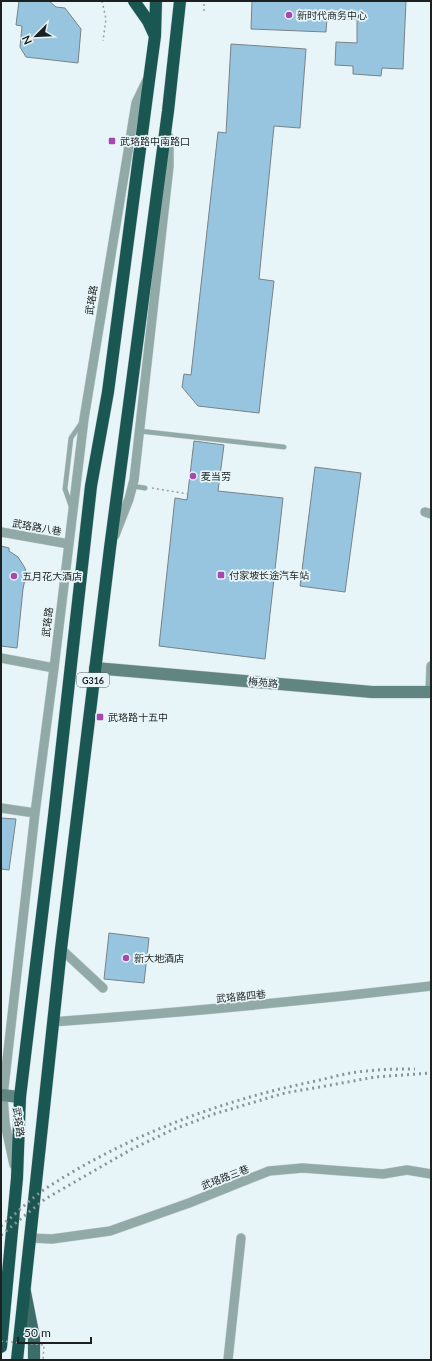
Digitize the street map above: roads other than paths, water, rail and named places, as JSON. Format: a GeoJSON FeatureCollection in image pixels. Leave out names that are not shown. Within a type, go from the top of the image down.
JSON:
{"type":"FeatureCollection","features":[{"type":"Feature","properties":{"kind":"highway"},"geometry":{"type":"LineString","coordinates":[[134,1],[148,21],[155,36]]}},
{"type":"Feature","properties":{"kind":"highway","name":"武珞路"},"geometry":{"type":"LineString","coordinates":[[1,1347],[17,1178],[20,1097],[54,816],[91,486],[108,392],[155,36],[156,1]]}},
{"type":"Feature","properties":{"kind":"highway","name":"武珞路"},"geometry":{"type":"LineString","coordinates":[[18,1360],[52,1022],[110,548],[168,111],[180,1]]}},
{"type":"Feature","properties":{"kind":"main road"},"geometry":{"type":"LineString","coordinates":[[1,1300],[7,1284]]}},
{"type":"Feature","properties":{"kind":"main road"},"geometry":{"type":"LineString","coordinates":[[25,1290],[34,1338],[34,1360]]}},
{"type":"Feature","properties":{"kind":"street","name":"武珞路"},"geometry":{"type":"LineString","coordinates":[[17,1178],[5,1122],[2,1096],[34,813],[54,668],[84,418],[136,103],[150,73]]}},
{"type":"Feature","properties":{"kind":"street","name":"武珞路"},"geometry":{"type":"LineString","coordinates":[[110,548],[129,499],[132,486],[169,166],[168,111]]}},
{"type":"Feature","properties":{"kind":"street","name":"武珞路八巷"},"geometry":{"type":"LineString","coordinates":[[1,532],[69,544]]}},
{"type":"Feature","properties":{"kind":"street"},"geometry":{"type":"LineString","coordinates":[[1,658],[54,668]]}},
{"type":"Feature","properties":{"kind":"street"},"geometry":{"type":"LineString","coordinates":[[431,666],[431,692]]}},
{"type":"Feature","properties":{"kind":"street","name":"梅苑路"},"geometry":{"type":"LineString","coordinates":[[95,668],[372,692],[431,692]]}},
{"type":"Feature","properties":{"kind":"street"},"geometry":{"type":"LineString","coordinates":[[1,808],[34,813]]}},
{"type":"Feature","properties":{"kind":"street"},"geometry":{"type":"LineString","coordinates":[[61,949],[103,988]]}},
{"type":"Feature","properties":{"kind":"street","name":"武珞路四巷"},"geometry":{"type":"LineString","coordinates":[[52,1022],[205,1010],[431,986]]}},
{"type":"Feature","properties":{"kind":"street"},"geometry":{"type":"LineString","coordinates":[[2,1096],[20,1097]]}},
{"type":"Feature","properties":{"kind":"street","name":"武珞路三巷"},"geometry":{"type":"LineString","coordinates":[[31,1238],[52,1239],[110,1231],[189,1203],[269,1171],[303,1168],[383,1174],[407,1170],[431,1174]]}},
{"type":"Feature","properties":{"kind":"street"},"geometry":{"type":"LineString","coordinates":[[228,1360],[241,1238]]}},
{"type":"Feature","properties":{"kind":"lane"},"geometry":{"type":"LineString","coordinates":[[139,431],[284,447]]}},
{"type":"Feature","properties":{"kind":"lane"},"geometry":{"type":"LineString","coordinates":[[132,486],[145,488]]}},
{"type":"Feature","properties":{"kind":"railway"},"geometry":{"type":"LineString","coordinates":[[1,1226],[39,1193],[76,1170],[108,1152],[175,1122],[245,1098],[342,1075],[379,1070],[415,1069]]}},
{"type":"Feature","properties":{"kind":"railway"},"geometry":{"type":"LineString","coordinates":[[1,1235],[45,1199],[132,1149],[172,1130],[214,1114],[285,1093],[375,1077],[431,1073]]}},
{"type":"Feature","properties":{"kind":"place","name":"新时代商务中心"},"geometry":{"type":"Point","coordinates":[289,15]}},
{"type":"Feature","properties":{"kind":"place","name":"武珞路中南路口"},"geometry":{"type":"Point","coordinates":[112,141]}},
{"type":"Feature","properties":{"kind":"place","name":"麦当劳"},"geometry":{"type":"Point","coordinates":[193,476]}},
{"type":"Feature","properties":{"kind":"place","name":"付家坡长途汽车站"},"geometry":{"type":"Point","coordinates":[221,575]}},
{"type":"Feature","properties":{"kind":"place","name":"五月花大酒店"},"geometry":{"type":"Point","coordinates":[14,576]}},
{"type":"Feature","properties":{"kind":"place","name":"武珞路十五中"},"geometry":{"type":"Point","coordinates":[100,717]}},
{"type":"Feature","properties":{"kind":"place","name":"新大地酒店"},"geometry":{"type":"Point","coordinates":[126,958]}}]}
